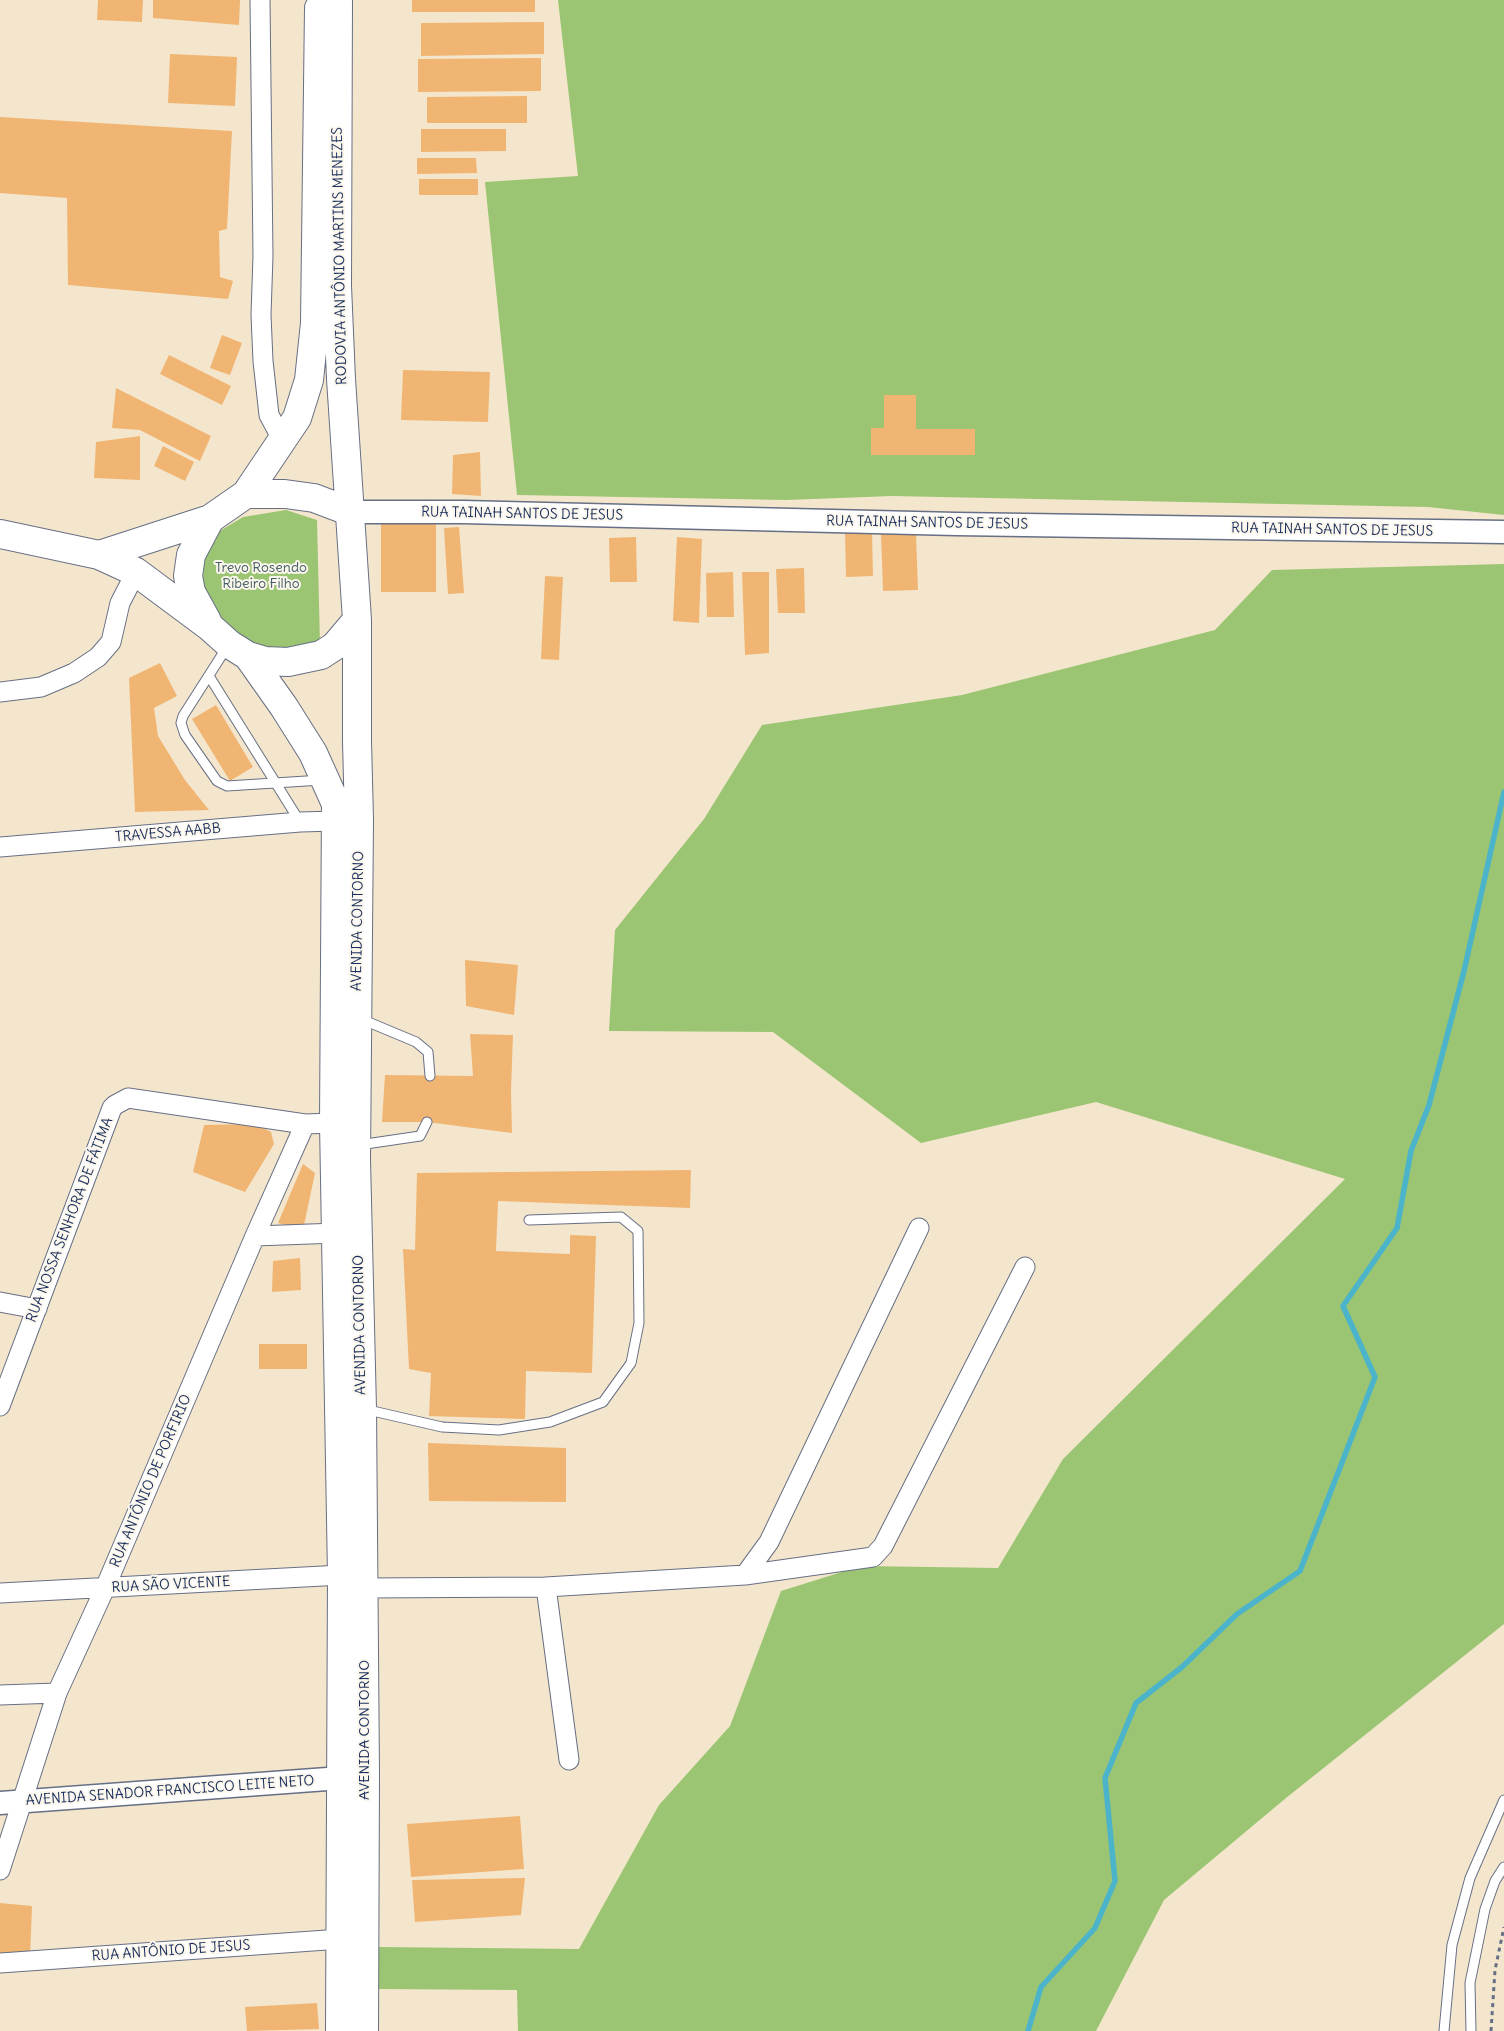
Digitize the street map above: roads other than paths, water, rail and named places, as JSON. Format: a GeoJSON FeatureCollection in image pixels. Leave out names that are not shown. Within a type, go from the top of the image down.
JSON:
{"type":"FeatureCollection","features":[{"type":"Feature","properties":{"kind":"main road","name":"RODOVIA ANTÔNIO MARTINS MENEZES"},"geometry":{"type":"LineString","coordinates":[[246,494],[297,418],[308,380],[315,323],[319,0]]}},
{"type":"Feature","properties":{"kind":"main road","name":"RODOVIA ANTÔNIO MARTINS MENEZES"},"geometry":{"type":"LineString","coordinates":[[338,0],[337,286],[341,379],[351,512]]}},
{"type":"Feature","properties":{"kind":"main road"},"geometry":{"type":"LineString","coordinates":[[0,534],[99,555],[136,572],[229,642],[265,661],[288,662],[321,655],[335,646],[357,620],[351,512],[314,498],[285,494],[246,494],[210,519],[99,555]]}},
{"type":"Feature","properties":{"kind":"main road"},"geometry":{"type":"LineString","coordinates":[[210,519],[191,556],[188,576],[191,592],[298,729],[313,753],[336,813]]}},
{"type":"Feature","properties":{"kind":"main road","name":"AVENIDA CONTORNO"},"geometry":{"type":"LineString","coordinates":[[340,2031],[341,1778],[362,1409],[356,1146],[358,1017],[357,620]]}},
{"type":"Feature","properties":{"kind":"main road","name":"AVENIDA CONTORNO"},"geometry":{"type":"LineString","coordinates":[[336,813],[334,1122],[353,1582],[364,2031]]}},
{"type":"Feature","properties":{"kind":"street"},"geometry":{"type":"LineString","coordinates":[[260,0],[263,256],[261,315],[265,390],[269,415],[283,441]]}},
{"type":"Feature","properties":{"kind":"street","name":"RUA TAINAH SANTOS DE JESUS"},"geometry":{"type":"LineString","coordinates":[[351,512],[463,512],[956,524],[1504,532]]}},
{"type":"Feature","properties":{"kind":"street"},"geometry":{"type":"LineString","coordinates":[[0,692],[42,687],[74,673],[98,657],[111,642],[120,603],[136,572]]}},
{"type":"Feature","properties":{"kind":"street","name":"TRAVESSA AABB"},"geometry":{"type":"LineString","coordinates":[[0,847],[300,822],[336,813]]}},
{"type":"Feature","properties":{"kind":"street","name":"RUA NOSSA SENHORA DE FÁTIMA"},"geometry":{"type":"LineString","coordinates":[[0,1406],[112,1108],[120,1101],[128,1098],[305,1124]]}},
{"type":"Feature","properties":{"kind":"street"},"geometry":{"type":"LineString","coordinates":[[305,1124],[334,1122]]}},
{"type":"Feature","properties":{"kind":"street","name":"RUA ANTÔNIO DE PORFIRIO"},"geometry":{"type":"LineString","coordinates":[[0,1870],[10,1803],[305,1124]]}},
{"type":"Feature","properties":{"kind":"street"},"geometry":{"type":"LineString","coordinates":[[745,1576],[768,1542],[919,1228]]}},
{"type":"Feature","properties":{"kind":"street"},"geometry":{"type":"LineString","coordinates":[[255,1236],[338,1232]]}},
{"type":"Feature","properties":{"kind":"street","name":"RUA SÃO VICENTE"},"geometry":{"type":"LineString","coordinates":[[0,1593],[105,1588],[353,1582],[546,1587],[745,1576],[860,1560],[878,1554],[1025,1267]]}},
{"type":"Feature","properties":{"kind":"street"},"geometry":{"type":"LineString","coordinates":[[0,1302],[36,1308]]}},
{"type":"Feature","properties":{"kind":"street"},"geometry":{"type":"LineString","coordinates":[[546,1587],[568,1760]]}},
{"type":"Feature","properties":{"kind":"street"},"geometry":{"type":"LineString","coordinates":[[0,1695],[57,1693]]}},
{"type":"Feature","properties":{"kind":"street","name":"AVENIDA SENADOR FRANCISCO LEITE NETO"},"geometry":{"type":"LineString","coordinates":[[10,1803],[341,1778]]}},
{"type":"Feature","properties":{"kind":"street","name":"RUA ANTÔNIO DE JESUS"},"geometry":{"type":"LineString","coordinates":[[0,1963],[341,1939]]}},
{"type":"Feature","properties":{"kind":"lane"},"geometry":{"type":"LineString","coordinates":[[229,642],[182,716],[182,729],[185,735],[221,784],[277,784],[324,779]]}},
{"type":"Feature","properties":{"kind":"lane"},"geometry":{"type":"LineString","coordinates":[[209,676],[300,822]]}},
{"type":"Feature","properties":{"kind":"lane"},"geometry":{"type":"LineString","coordinates":[[358,1017],[416,1042],[428,1052],[430,1076]]}},
{"type":"Feature","properties":{"kind":"lane"},"geometry":{"type":"LineString","coordinates":[[356,1146],[420,1136],[427,1122]]}},
{"type":"Feature","properties":{"kind":"lane"},"geometry":{"type":"LineString","coordinates":[[362,1409],[442,1427],[499,1430],[550,1422],[603,1402],[631,1363],[639,1323],[638,1231],[622,1217],[529,1220]]}},
{"type":"Feature","properties":{"kind":"lane"},"geometry":{"type":"LineString","coordinates":[[1444,2031],[1452,1945],[1470,1878],[1504,1800]]}},
{"type":"Feature","properties":{"kind":"lane"},"geometry":{"type":"LineString","coordinates":[[1471,2031],[1470,1983],[1485,1909],[1495,1881],[1504,1867]]}},
{"type":"Feature","properties":{"kind":"waterway"},"geometry":{"type":"LineString","coordinates":[[1028,2031],[1041,1987],[1095,1928],[1115,1881],[1105,1778],[1136,1703],[1182,1667],[1237,1614],[1300,1571],[1375,1377],[1343,1306],[1397,1228],[1411,1151],[1429,1105],[1464,971],[1504,792]]}},
{"type":"Feature","properties":{"kind":"park label","name":"Trevo Rosendo Ribeiro Filho"},"geometry":{"type":"Point","coordinates":[261,576]}}]}
